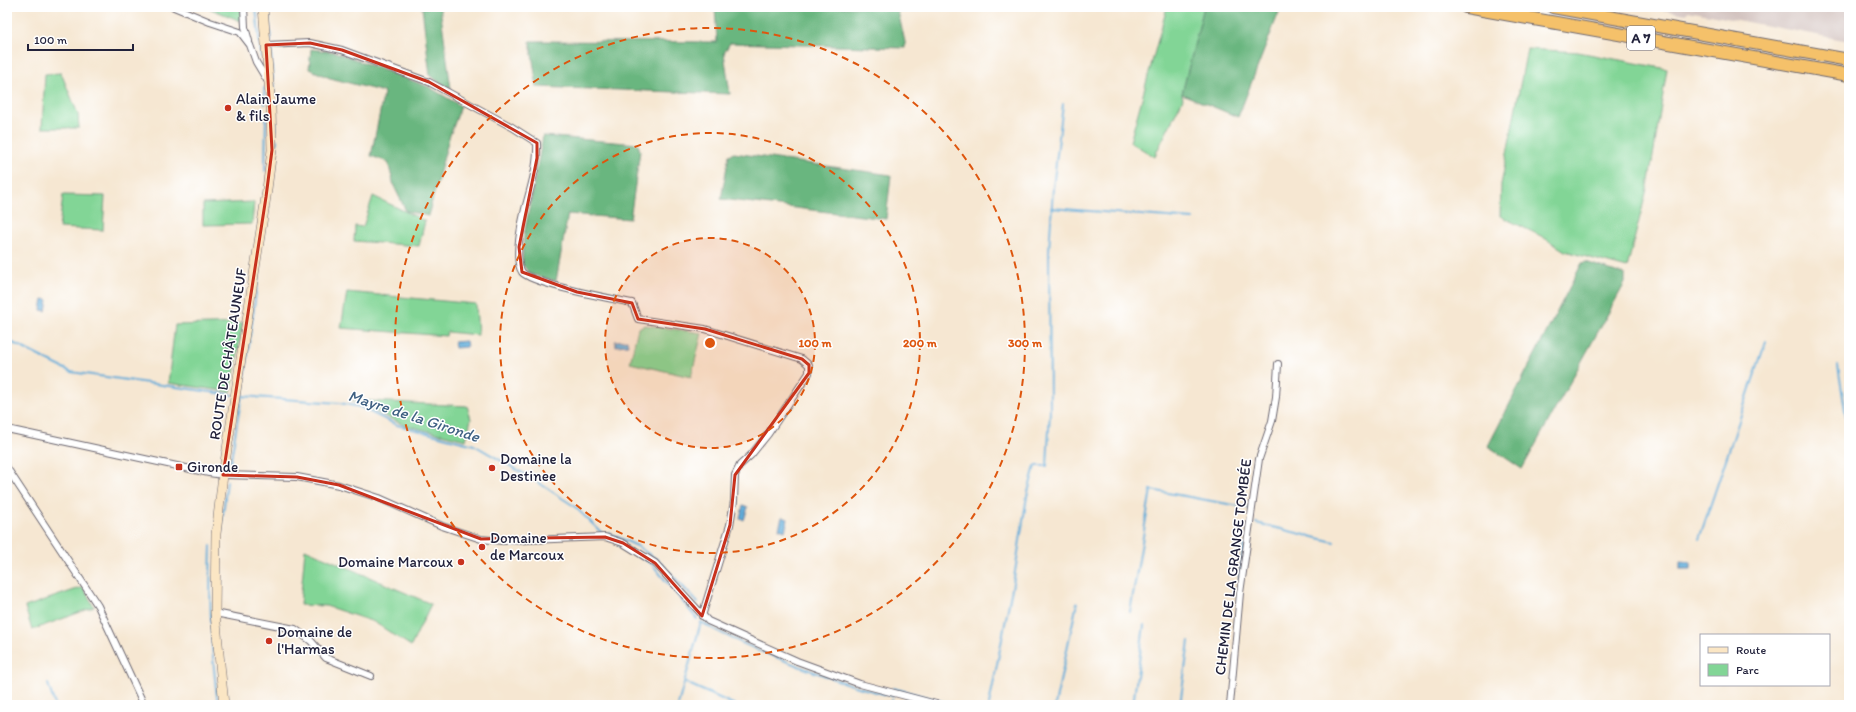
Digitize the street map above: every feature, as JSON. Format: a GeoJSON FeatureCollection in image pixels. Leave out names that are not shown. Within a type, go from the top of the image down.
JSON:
{"type":"FeatureCollection","features":[{"type":"Feature","properties":{"kind":"highway","name":"A 7"},"geometry":{"type":"LineString","coordinates":[[1466,7],[1849,75]]}},
{"type":"Feature","properties":{"kind":"highway","name":"A 7"},"geometry":{"type":"LineString","coordinates":[[1553,7],[1849,60]]}},
{"type":"Feature","properties":{"kind":"highway"},"geometry":{"type":"LineString","coordinates":[[1815,70],[1849,82]]}},
{"type":"Feature","properties":{"kind":"main road","name":"ROUTE DE CHÂTEAUNEUF"},"geometry":{"type":"LineString","coordinates":[[224,705],[215,613],[216,534],[272,150],[263,7]]}},
{"type":"Feature","properties":{"kind":"street"},"geometry":{"type":"LineString","coordinates":[[174,7],[210,22],[240,32],[250,45]]}},
{"type":"Feature","properties":{"kind":"street"},"geometry":{"type":"LineString","coordinates":[[244,7],[245,27],[250,45],[256,62],[268,83]]}},
{"type":"Feature","properties":{"kind":"street"},"geometry":{"type":"LineString","coordinates":[[266,45],[310,43],[342,50],[429,82],[512,127],[537,143],[537,158],[523,218],[518,263],[522,272],[531,278],[577,292],[632,303],[638,319],[705,329],[802,359],[809,366],[809,373],[768,434],[751,455],[740,465],[735,475],[734,500],[730,525],[702,616]]}},
{"type":"Feature","properties":{"kind":"street","name":"CHEMIN DE LA GRANGE TOMBÉE"},"geometry":{"type":"LineString","coordinates":[[1230,705],[1240,593],[1259,459],[1272,421],[1276,397],[1278,364]]}},
{"type":"Feature","properties":{"kind":"street"},"geometry":{"type":"LineString","coordinates":[[7,429],[224,475],[297,476],[339,485],[379,498],[442,526],[481,539],[605,538],[623,542],[655,564],[708,621],[797,661],[860,684],[940,705]]}},
{"type":"Feature","properties":{"kind":"street"},"geometry":{"type":"LineString","coordinates":[[7,468],[98,606],[144,705]]}},
{"type":"Feature","properties":{"kind":"street"},"geometry":{"type":"LineString","coordinates":[[215,613],[295,629],[311,641],[326,658],[370,676]]}},
{"type":"Feature","properties":{"kind":"highlighted area"},"geometry":{"type":"Polygon","coordinates":[[[310,43],[342,50],[429,82],[537,143],[537,158],[519,247],[522,272],[577,292],[632,303],[638,319],[705,329],[802,359],[809,365],[809,373],[735,475],[730,525],[702,616],[655,563],[623,543],[605,537],[481,539],[339,485],[297,477],[223,475],[272,150],[266,45],[310,43]]]}},
{"type":"Feature","properties":{"kind":"shaded area"},"geometry":{"type":"Polygon","coordinates":[[[1643,7],[1849,7],[1849,41],[1688,11],[1687,14],[1643,7]]]}},
{"type":"Feature","properties":{"kind":"green space"},"geometry":{"type":"Polygon","coordinates":[[[206,7],[241,7],[241,21],[206,7]]]}},
{"type":"Feature","properties":{"kind":"green space"},"geometry":{"type":"Polygon","coordinates":[[[422,7],[440,7],[451,89],[430,76],[422,7]]]}},
{"type":"Feature","properties":{"kind":"green space"},"geometry":{"type":"Polygon","coordinates":[[[715,7],[897,7],[905,48],[730,43],[724,53],[730,94],[537,87],[530,41],[717,42],[715,7]]]}},
{"type":"Feature","properties":{"kind":"green space"},"geometry":{"type":"Polygon","coordinates":[[[1167,7],[1204,7],[1182,94],[1183,99],[1155,157],[1130,142],[1167,7]]]}},
{"type":"Feature","properties":{"kind":"green space"},"geometry":{"type":"Polygon","coordinates":[[[1204,7],[1281,7],[1238,117],[1182,94],[1204,7]]]}},
{"type":"Feature","properties":{"kind":"green space"},"geometry":{"type":"Polygon","coordinates":[[[311,49],[335,52],[429,87],[461,106],[449,138],[428,216],[406,211],[394,186],[388,162],[371,156],[384,92],[330,78],[309,69],[311,49]]]}},
{"type":"Feature","properties":{"kind":"green space"},"geometry":{"type":"Polygon","coordinates":[[[1527,49],[1578,52],[1667,69],[1649,181],[1627,268],[1565,251],[1541,236],[1500,216],[1501,185],[1527,49]]]}},
{"type":"Feature","properties":{"kind":"green space"},"geometry":{"type":"Polygon","coordinates":[[[61,73],[78,114],[79,128],[42,128],[45,74],[61,73]]]}},
{"type":"Feature","properties":{"kind":"green space"},"geometry":{"type":"Polygon","coordinates":[[[543,136],[638,144],[640,151],[630,219],[568,214],[556,281],[530,274],[522,264],[524,235],[543,136]]]}},
{"type":"Feature","properties":{"kind":"green space"},"geometry":{"type":"Polygon","coordinates":[[[734,153],[891,175],[886,219],[721,199],[729,155],[734,153]]]}},
{"type":"Feature","properties":{"kind":"green space"},"geometry":{"type":"Polygon","coordinates":[[[63,195],[105,196],[103,230],[59,228],[63,195]]]}},
{"type":"Feature","properties":{"kind":"green space"},"geometry":{"type":"Polygon","coordinates":[[[373,196],[425,221],[419,246],[354,241],[355,226],[363,227],[373,196]]]}},
{"type":"Feature","properties":{"kind":"green space"},"geometry":{"type":"Polygon","coordinates":[[[254,202],[252,224],[203,225],[203,204],[254,202]]]}},
{"type":"Feature","properties":{"kind":"green space"},"geometry":{"type":"Polygon","coordinates":[[[1586,262],[1625,275],[1625,283],[1522,469],[1488,446],[1582,263],[1586,262]]]}},
{"type":"Feature","properties":{"kind":"green space"},"geometry":{"type":"Polygon","coordinates":[[[347,292],[476,304],[478,335],[447,332],[446,336],[341,328],[347,292]]]}},
{"type":"Feature","properties":{"kind":"green space"},"geometry":{"type":"Polygon","coordinates":[[[243,323],[231,392],[168,383],[175,325],[243,323]]]}},
{"type":"Feature","properties":{"kind":"green space"},"geometry":{"type":"Polygon","coordinates":[[[645,325],[702,333],[691,377],[630,363],[638,328],[645,325]]]}},
{"type":"Feature","properties":{"kind":"green space"},"geometry":{"type":"Polygon","coordinates":[[[352,400],[467,406],[471,419],[466,440],[404,425],[352,400]]]}},
{"type":"Feature","properties":{"kind":"green space"},"geometry":{"type":"Polygon","coordinates":[[[305,549],[431,604],[411,646],[374,622],[326,606],[300,605],[305,549]]]}},
{"type":"Feature","properties":{"kind":"green space"},"geometry":{"type":"Polygon","coordinates":[[[83,587],[94,607],[32,630],[25,607],[83,587]]]}},
{"type":"Feature","properties":{"kind":"water"},"geometry":{"type":"Polygon","coordinates":[[[43,299],[48,300],[46,311],[41,310],[43,299]]]}},
{"type":"Feature","properties":{"kind":"water"},"geometry":{"type":"Polygon","coordinates":[[[627,340],[628,345],[616,346],[615,341],[627,340]]]}},
{"type":"Feature","properties":{"kind":"water"},"geometry":{"type":"Polygon","coordinates":[[[466,341],[467,347],[455,348],[454,342],[466,341]]]}},
{"type":"Feature","properties":{"kind":"water"},"geometry":{"type":"Polygon","coordinates":[[[743,505],[748,507],[744,520],[740,518],[743,505]]]}},
{"type":"Feature","properties":{"kind":"water"},"geometry":{"type":"Polygon","coordinates":[[[782,517],[788,519],[785,531],[779,529],[782,517]]]}},
{"type":"Feature","properties":{"kind":"water"},"geometry":{"type":"Polygon","coordinates":[[[1680,562],[1690,562],[1690,569],[1680,569],[1680,562]]]}},
{"type":"Feature","properties":{"kind":"waterway"},"geometry":{"type":"LineString","coordinates":[[256,7],[261,57]]}},
{"type":"Feature","properties":{"kind":"waterway"},"geometry":{"type":"LineString","coordinates":[[268,7],[271,41]]}},
{"type":"Feature","properties":{"kind":"waterway"},"geometry":{"type":"LineString","coordinates":[[271,49],[276,130]]}},
{"type":"Feature","properties":{"kind":"waterway"},"geometry":{"type":"LineString","coordinates":[[264,88],[265,104]]}},
{"type":"Feature","properties":{"kind":"waterway"},"geometry":{"type":"LineString","coordinates":[[989,705],[1014,578],[1027,496],[1035,466],[1047,466],[1050,411],[1049,251],[1053,188],[1063,104]]}},
{"type":"Feature","properties":{"kind":"waterway"},"geometry":{"type":"LineString","coordinates":[[265,171],[266,116]]}},
{"type":"Feature","properties":{"kind":"waterway"},"geometry":{"type":"LineString","coordinates":[[276,146],[277,140]]}},
{"type":"Feature","properties":{"kind":"waterway"},"geometry":{"type":"LineString","coordinates":[[275,164],[276,154]]}},
{"type":"Feature","properties":{"kind":"waterway"},"geometry":{"type":"LineString","coordinates":[[1051,208],[1193,219]]}},
{"type":"Feature","properties":{"kind":"waterway"},"geometry":{"type":"LineString","coordinates":[[229,470],[243,389],[259,271]]}},
{"type":"Feature","properties":{"kind":"waterway","name":"Mayre de la Gironde"},"geometry":{"type":"LineString","coordinates":[[7,340],[71,372],[232,395]]}},
{"type":"Feature","properties":{"kind":"waterway"},"geometry":{"type":"LineString","coordinates":[[1699,539],[1766,341]]}},
{"type":"Feature","properties":{"kind":"waterway"},"geometry":{"type":"LineString","coordinates":[[1838,366],[1849,435]]}},
{"type":"Feature","properties":{"kind":"waterway","name":"Mayre de la Gironde"},"geometry":{"type":"LineString","coordinates":[[241,396],[340,403],[360,407],[397,425],[474,445],[533,479],[574,506],[602,533]]}},
{"type":"Feature","properties":{"kind":"waterway"},"geometry":{"type":"LineString","coordinates":[[220,539],[227,481]]}},
{"type":"Feature","properties":{"kind":"waterway"},"geometry":{"type":"LineString","coordinates":[[1130,612],[1151,490],[1250,509]]}},
{"type":"Feature","properties":{"kind":"waterway"},"geometry":{"type":"LineString","coordinates":[[1256,523],[1334,542]]}},
{"type":"Feature","properties":{"kind":"waterway"},"geometry":{"type":"LineString","coordinates":[[609,533],[637,546],[659,561],[698,603]]}},
{"type":"Feature","properties":{"kind":"waterway","name":"Mayre de la Gironde"},"geometry":{"type":"LineString","coordinates":[[618,545],[652,564],[697,619]]}},
{"type":"Feature","properties":{"kind":"waterway"},"geometry":{"type":"LineString","coordinates":[[1239,578],[1244,545]]}},
{"type":"Feature","properties":{"kind":"waterway"},"geometry":{"type":"LineString","coordinates":[[211,546],[211,626],[218,705]]}},
{"type":"Feature","properties":{"kind":"waterway"},"geometry":{"type":"LineString","coordinates":[[1055,705],[1077,603]]}},
{"type":"Feature","properties":{"kind":"waterway","name":"Mayre de la Gironde"},"geometry":{"type":"LineString","coordinates":[[678,705],[701,622],[712,629],[760,651],[844,682],[893,696]]}},
{"type":"Feature","properties":{"kind":"waterway"},"geometry":{"type":"LineString","coordinates":[[1133,705],[1144,625]]}},
{"type":"Feature","properties":{"kind":"waterway"},"geometry":{"type":"LineString","coordinates":[[1180,705],[1189,641]]}},
{"type":"Feature","properties":{"kind":"waterway"},"geometry":{"type":"LineString","coordinates":[[684,682],[735,705]]}},
{"type":"Feature","properties":{"kind":"waterway"},"geometry":{"type":"LineString","coordinates":[[48,684],[55,705]]}},
{"type":"Feature","properties":{"kind":"waterway"},"geometry":{"type":"LineString","coordinates":[[893,688],[956,705]]}},
{"type":"Feature","properties":{"kind":"waterway","name":"Mayre de la Gironde"},"geometry":{"type":"LineString","coordinates":[[904,699],[918,702]]}},
{"type":"Feature","properties":{"kind":"waterway"},"geometry":{"type":"LineString","coordinates":[[891,705],[892,700]]}},
{"type":"Feature","properties":{"kind":"place","name":"Alain Jaume & fils"},"geometry":{"type":"Point","coordinates":[228,108]}},
{"type":"Feature","properties":{"kind":"place","name":"Gironde"},"geometry":{"type":"Point","coordinates":[179,467]}},
{"type":"Feature","properties":{"kind":"place","name":"Domaine la Destinee"},"geometry":{"type":"Point","coordinates":[492,468]}},
{"type":"Feature","properties":{"kind":"place","name":"Domaine de Marcoux"},"geometry":{"type":"Point","coordinates":[482,547]}},
{"type":"Feature","properties":{"kind":"place","name":"Domaine Marcoux"},"geometry":{"type":"Point","coordinates":[461,562]}},
{"type":"Feature","properties":{"kind":"place","name":"Domaine de l'Harmas"},"geometry":{"type":"Point","coordinates":[269,641]}}]}
